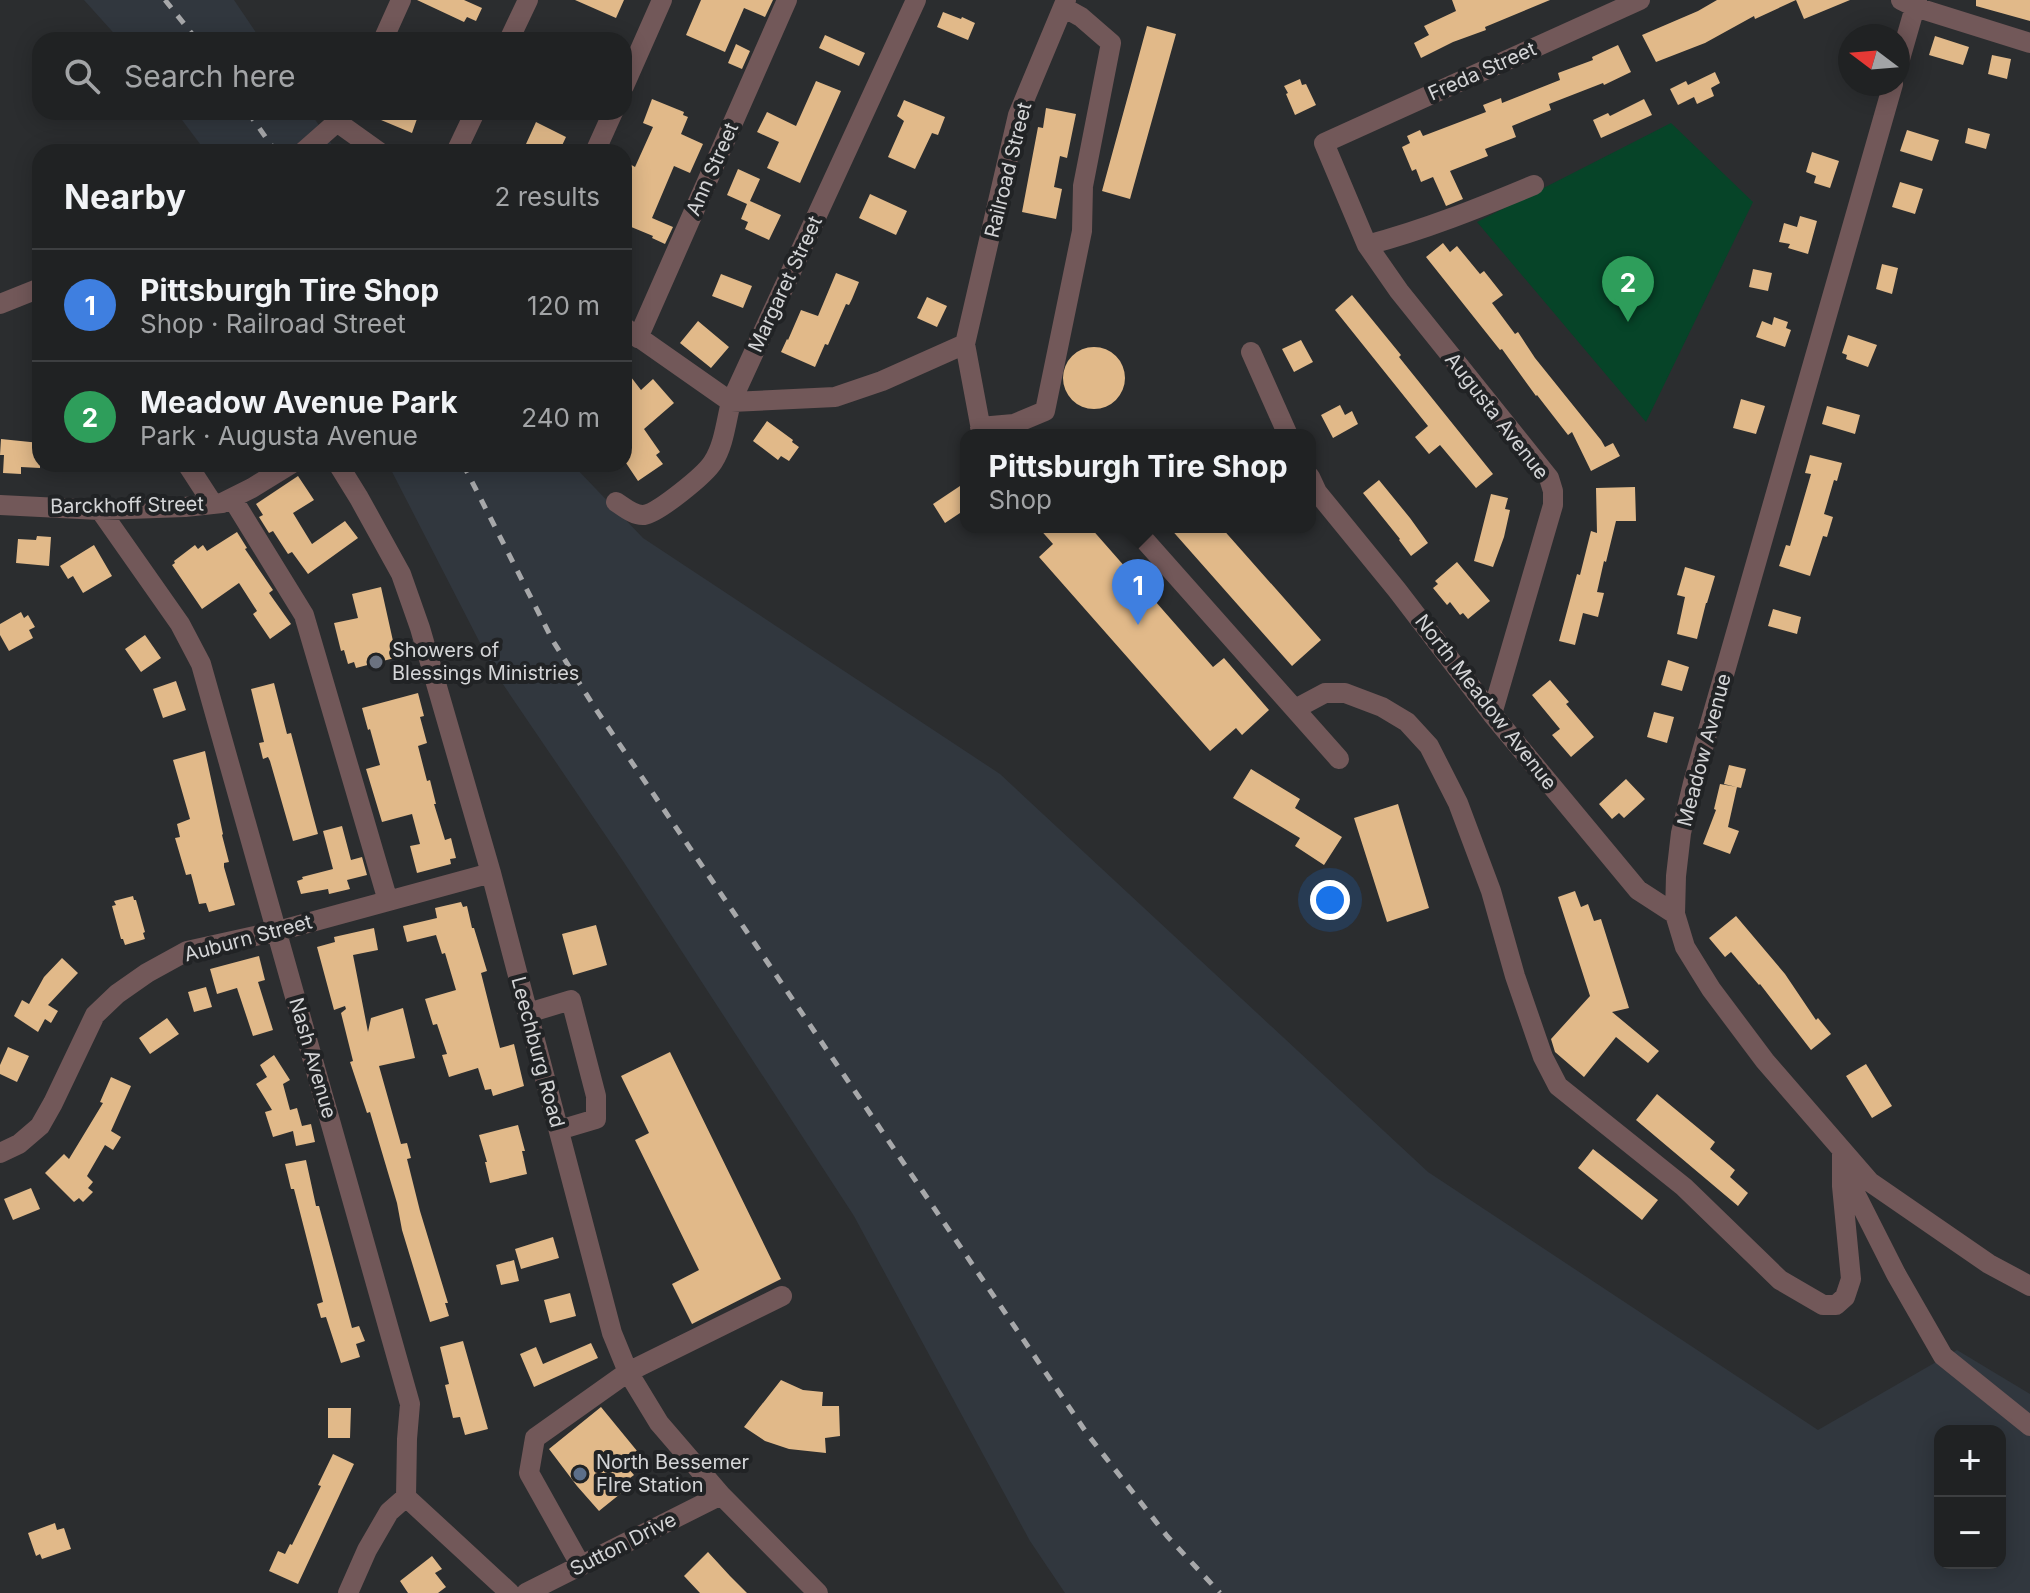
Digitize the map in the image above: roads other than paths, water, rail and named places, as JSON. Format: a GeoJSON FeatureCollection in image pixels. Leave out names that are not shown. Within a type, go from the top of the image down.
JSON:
{"type":"FeatureCollection","features":[{"type":"Feature","properties":{"kind":"street"},"geometry":{"type":"LineString","coordinates":[[387,32],[401,0]]}},
{"type":"Feature","properties":{"kind":"street"},"geometry":{"type":"LineString","coordinates":[[513,32],[528,0]]}},
{"type":"Feature","properties":{"kind":"street"},"geometry":{"type":"LineString","coordinates":[[632,68],[662,0]]}},
{"type":"Feature","properties":{"kind":"street","name":"Ann Street"},"geometry":{"type":"LineString","coordinates":[[632,330],[787,0]]}},
{"type":"Feature","properties":{"kind":"street","name":"Margaret Street"},"geometry":{"type":"LineString","coordinates":[[616,502],[636,514],[647,515],[665,505],[712,465],[721,444],[731,402],[916,0]]}},
{"type":"Feature","properties":{"kind":"street","name":"Freda Street"},"geometry":{"type":"LineString","coordinates":[[1324,143],[1640,0]]}},
{"type":"Feature","properties":{"kind":"street"},"geometry":{"type":"LineString","coordinates":[[1907,24],[1911,2],[2030,43]]}},
{"type":"Feature","properties":{"kind":"street"},"geometry":{"type":"LineString","coordinates":[[990,429],[1014,424],[1045,411],[1082,231],[1083,186],[1111,43],[1064,4]]}},
{"type":"Feature","properties":{"kind":"street","name":"Railroad Street"},"geometry":{"type":"LineString","coordinates":[[981,429],[965,344],[1018,115],[1064,4]]}},
{"type":"Feature","properties":{"kind":"street","name":"Meadow Avenue"},"geometry":{"type":"LineString","coordinates":[[1890,96],[1693,783],[1681,833],[1675,914],[1685,947],[1711,989],[1765,1061],[1870,1182],[1989,1264],[2030,1286]]}},
{"type":"Feature","properties":{"kind":"street"},"geometry":{"type":"LineString","coordinates":[[311,144],[337,120]]}},
{"type":"Feature","properties":{"kind":"street"},"geometry":{"type":"LineString","coordinates":[[343,120],[370,144]]}},
{"type":"Feature","properties":{"kind":"street"},"geometry":{"type":"LineString","coordinates":[[460,144],[471,120]]}},
{"type":"Feature","properties":{"kind":"street"},"geometry":{"type":"LineString","coordinates":[[599,144],[609,120]]}},
{"type":"Feature","properties":{"kind":"street","name":"Augusta Avenue"},"geometry":{"type":"LineString","coordinates":[[1324,143],[1367,245],[1399,291],[1549,478],[1553,491],[1553,505],[1492,714]]}},
{"type":"Feature","properties":{"kind":"street"},"geometry":{"type":"LineString","coordinates":[[1367,245],[1474,210],[1534,185]]}},
{"type":"Feature","properties":{"kind":"street"},"geometry":{"type":"LineString","coordinates":[[0,304],[32,291]]}},
{"type":"Feature","properties":{"kind":"street"},"geometry":{"type":"LineString","coordinates":[[632,333],[731,402],[835,397],[882,381],[965,344]]}},
{"type":"Feature","properties":{"kind":"street"},"geometry":{"type":"LineString","coordinates":[[1251,352],[1285,429]]}},
{"type":"Feature","properties":{"kind":"street"},"geometry":{"type":"LineString","coordinates":[[195,472],[222,501],[304,615],[388,901]]}},
{"type":"Feature","properties":{"kind":"street","name":"Barckhoff Street"},"geometry":{"type":"LineString","coordinates":[[0,505],[100,510],[185,507],[222,501],[276,472]]}},
{"type":"Feature","properties":{"kind":"street","name":"Leechburg Road"},"geometry":{"type":"LineString","coordinates":[[343,472],[401,574],[420,628],[491,873],[612,1333],[628,1372],[659,1423],[721,1495],[818,1593]]}},
{"type":"Feature","properties":{"kind":"street","name":"North Meadow Avenue"},"geometry":{"type":"LineString","coordinates":[[1316,490],[1492,714],[1638,890],[1675,914]]}},
{"type":"Feature","properties":{"kind":"street","name":"Nash Avenue"},"geometry":{"type":"LineString","coordinates":[[100,510],[180,624],[201,664],[410,1404],[406,1497]]}},
{"type":"Feature","properties":{"kind":"street"},"geometry":{"type":"LineString","coordinates":[[1138,533],[1339,759]]}},
{"type":"Feature","properties":{"kind":"street"},"geometry":{"type":"LineString","coordinates":[[1295,709],[1325,693],[1345,693],[1382,707],[1407,722],[1429,746],[1458,803],[1491,891],[1515,976],[1543,1057],[1558,1086],[1684,1187],[1780,1280],[1823,1305],[1836,1305],[1845,1297],[1851,1279],[1842,1186],[1842,1150]]}},
{"type":"Feature","properties":{"kind":"street","name":"Auburn Street"},"geometry":{"type":"LineString","coordinates":[[0,1153],[19,1144],[40,1126],[95,1015],[117,994],[147,973],[187,951],[278,931],[491,873]]}},
{"type":"Feature","properties":{"kind":"street"},"geometry":{"type":"LineString","coordinates":[[528,1013],[571,1000],[596,1096],[596,1119],[559,1130]]}},
{"type":"Feature","properties":{"kind":"street"},"geometry":{"type":"LineString","coordinates":[[1842,1150],[1853,1189],[1896,1274],[1943,1356],[2030,1426]]}},
{"type":"Feature","properties":{"kind":"street"},"geometry":{"type":"LineString","coordinates":[[581,1566],[529,1473],[535,1438],[628,1372],[782,1296]]}},
{"type":"Feature","properties":{"kind":"street","name":"Sutton Drive"},"geometry":{"type":"LineString","coordinates":[[526,1593],[721,1495]]}},
{"type":"Feature","properties":{"kind":"street"},"geometry":{"type":"LineString","coordinates":[[348,1593],[367,1550],[389,1512],[406,1497],[510,1593]]}},
{"type":"Feature","properties":{"kind":"railway"},"geometry":{"type":"LineString","coordinates":[[165,0],[191,32]]}},
{"type":"Feature","properties":{"kind":"railway"},"geometry":{"type":"LineString","coordinates":[[254,120],[270,144]]}},
{"type":"Feature","properties":{"kind":"railway"},"geometry":{"type":"LineString","coordinates":[[467,472],[553,641],[595,708],[1088,1435],[1167,1536],[1220,1593]]}},
{"type":"Feature","properties":{"kind":"place","name":"Meadow Avenue Park"},"geometry":{"type":"Point","coordinates":[1628,322]}},
{"type":"Feature","properties":{"kind":"place","name":"Pittsburgh Tire Shop"},"geometry":{"type":"Point","coordinates":[1138,625]}},
{"type":"Feature","properties":{"kind":"place","name":"Showers of Blessings Ministries"},"geometry":{"type":"Point","coordinates":[376,662]}},
{"type":"Feature","properties":{"kind":"place","name":"North Bessemer FIre Station"},"geometry":{"type":"Point","coordinates":[580,1474]}}]}
